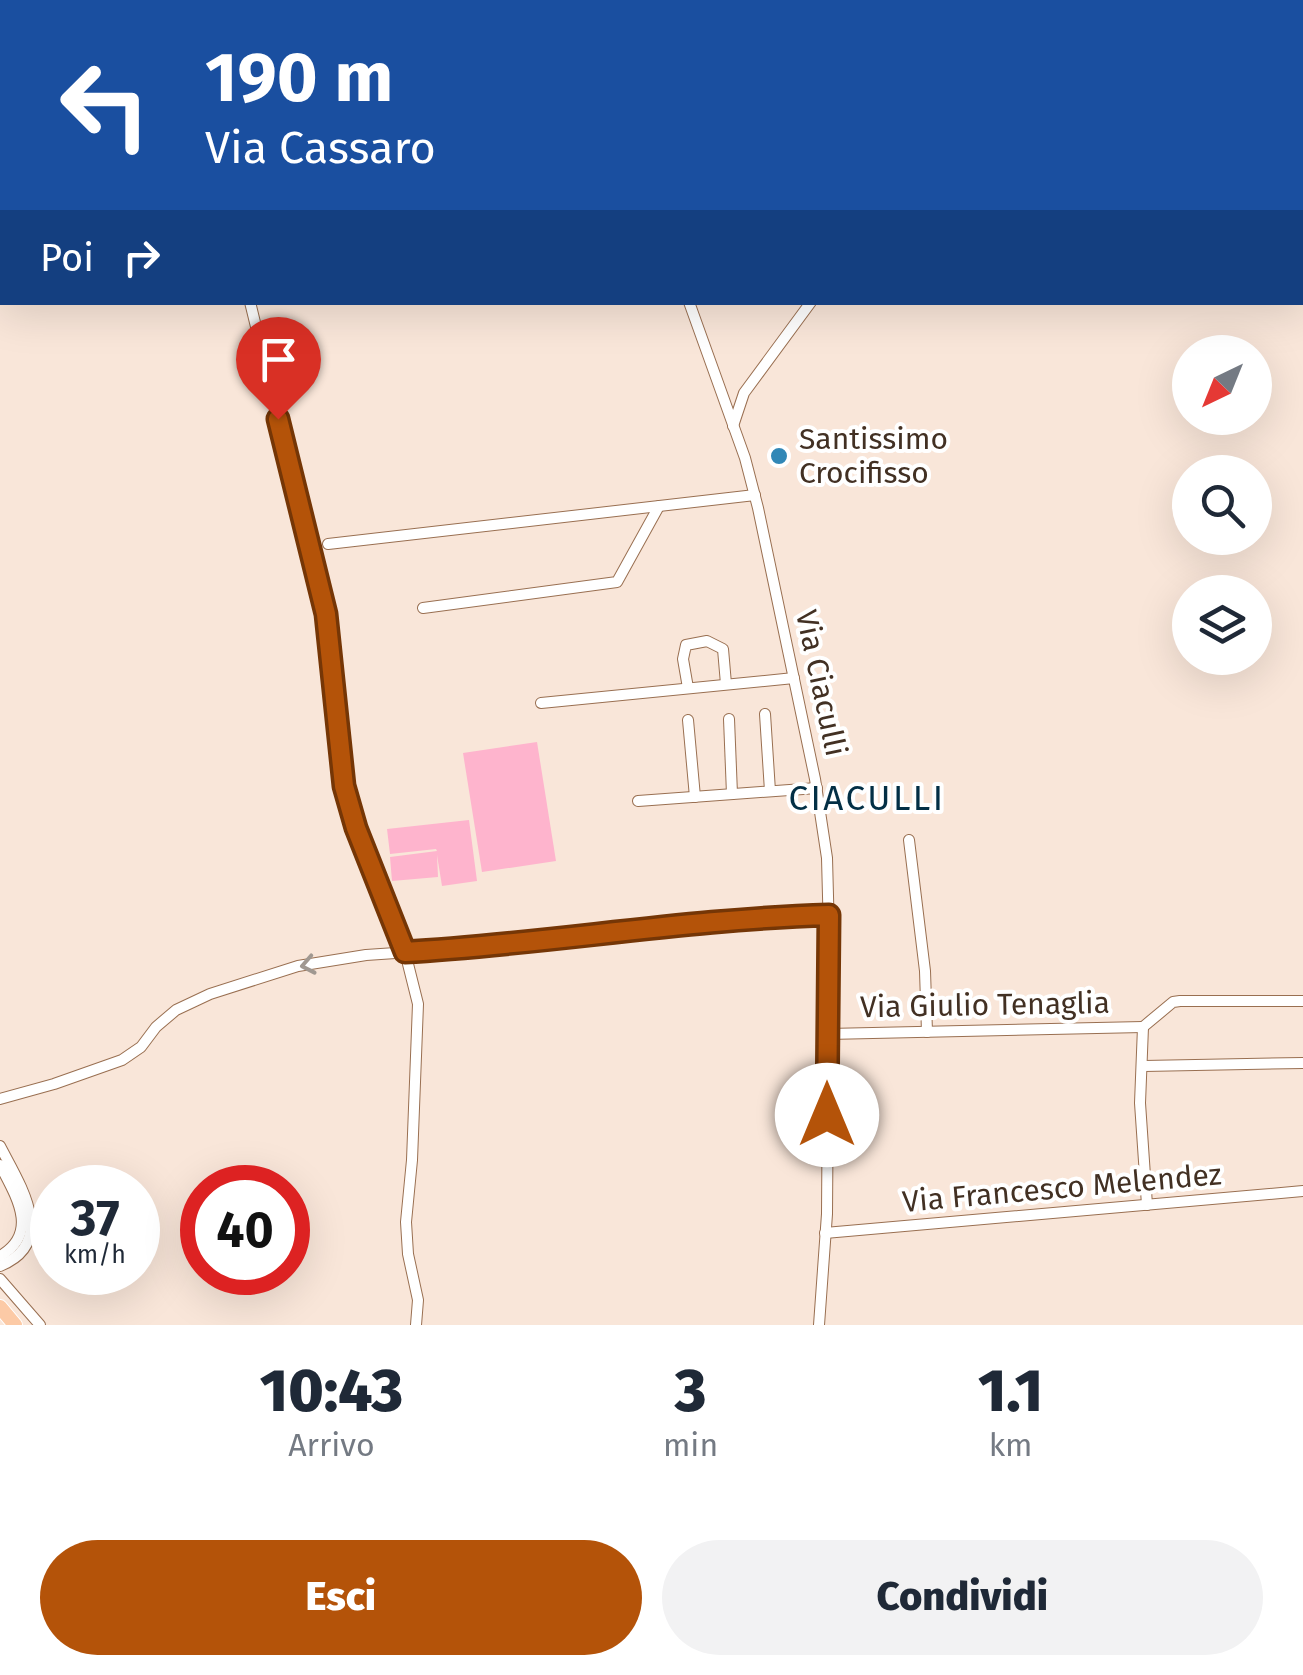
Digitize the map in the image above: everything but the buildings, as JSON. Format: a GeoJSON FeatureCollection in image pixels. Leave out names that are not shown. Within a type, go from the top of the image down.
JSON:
{"type":"FeatureCollection","features":[{"type":"Feature","properties":{"kind":"highway"},"geometry":{"type":"LineString","coordinates":[[0,1308],[15,1325]]}},
{"type":"Feature","properties":{"kind":"street"},"geometry":{"type":"LineString","coordinates":[[251,305],[326,614],[344,786],[356,828],[405,952],[418,1004],[406,1222],[418,1300],[416,1325]]}},
{"type":"Feature","properties":{"kind":"street","name":"Via Ciaculli"},"geometry":{"type":"LineString","coordinates":[[690,305],[755,495],[827,858],[828,1034],[820,1325]]}},
{"type":"Feature","properties":{"kind":"street"},"geometry":{"type":"LineString","coordinates":[[732,426],[744,393],[809,305]]}},
{"type":"Feature","properties":{"kind":"street"},"geometry":{"type":"LineString","coordinates":[[328,544],[755,495]]}},
{"type":"Feature","properties":{"kind":"street"},"geometry":{"type":"LineString","coordinates":[[423,608],[617,582],[659,506]]}},
{"type":"Feature","properties":{"kind":"street"},"geometry":{"type":"LineString","coordinates":[[688,688],[683,659],[686,645],[708,641],[723,649],[726,684]]}},
{"type":"Feature","properties":{"kind":"street"},"geometry":{"type":"LineString","coordinates":[[541,704],[794,678]]}},
{"type":"Feature","properties":{"kind":"street"},"geometry":{"type":"LineString","coordinates":[[765,714],[770,791]]}},
{"type":"Feature","properties":{"kind":"street"},"geometry":{"type":"LineString","coordinates":[[728,718],[732,794]]}},
{"type":"Feature","properties":{"kind":"street"},"geometry":{"type":"LineString","coordinates":[[688,720],[694,797]]}},
{"type":"Feature","properties":{"kind":"street"},"geometry":{"type":"LineString","coordinates":[[638,801],[816,788]]}},
{"type":"Feature","properties":{"kind":"street"},"geometry":{"type":"LineString","coordinates":[[908,840],[925,972],[927,1032]]}},
{"type":"Feature","properties":{"kind":"street"},"geometry":{"type":"LineString","coordinates":[[0,1098],[122,1060],[141,1048],[176,1010],[210,994],[298,966],[366,955],[513,946],[754,918],[829,915]]}},
{"type":"Feature","properties":{"kind":"street"},"geometry":{"type":"LineString","coordinates":[[1147,1205],[1140,1103],[1143,1027],[1173,1002],[1303,1001]]}},
{"type":"Feature","properties":{"kind":"street","name":"Via Giulio Tenaglia"},"geometry":{"type":"LineString","coordinates":[[828,1034],[1143,1027]]}},
{"type":"Feature","properties":{"kind":"street"},"geometry":{"type":"LineString","coordinates":[[1144,1066],[1303,1063]]}},
{"type":"Feature","properties":{"kind":"street"},"geometry":{"type":"LineString","coordinates":[[0,1146],[25,1196],[32,1220],[26,1245],[0,1266]]}},
{"type":"Feature","properties":{"kind":"street"},"geometry":{"type":"LineString","coordinates":[[0,1165],[24,1220],[18,1241],[0,1256]]}},
{"type":"Feature","properties":{"kind":"street","name":"Via Francesco Melendez"},"geometry":{"type":"LineString","coordinates":[[825,1234],[1303,1191]]}},
{"type":"Feature","properties":{"kind":"street"},"geometry":{"type":"LineString","coordinates":[[0,1279],[40,1325]]}},
{"type":"Feature","properties":{"kind":"shaded area"},"geometry":{"type":"Polygon","coordinates":[[[537,742],[556,861],[482,872],[463,753],[537,742]]]}},
{"type":"Feature","properties":{"kind":"shaded area"},"geometry":{"type":"Polygon","coordinates":[[[469,820],[477,881],[442,886],[437,855],[438,877],[392,881],[390,857],[437,851],[390,854],[387,829],[469,820]]]}},
{"type":"Feature","properties":{"kind":"place","name":"Santissimo Crocifisso"},"geometry":{"type":"Point","coordinates":[779,456]}},
{"type":"Feature","properties":{"kind":"district","name":"CIACULLI"},"geometry":{"type":"Point","coordinates":[867,798]}},
{"type":"Feature","properties":{"kind":"route"},"geometry":{"type":"LineString","coordinates":[[278,419],[326,614],[344,786],[356,828],[405,952],[513,946],[754,918],[829,915],[827,1115]]}}]}
